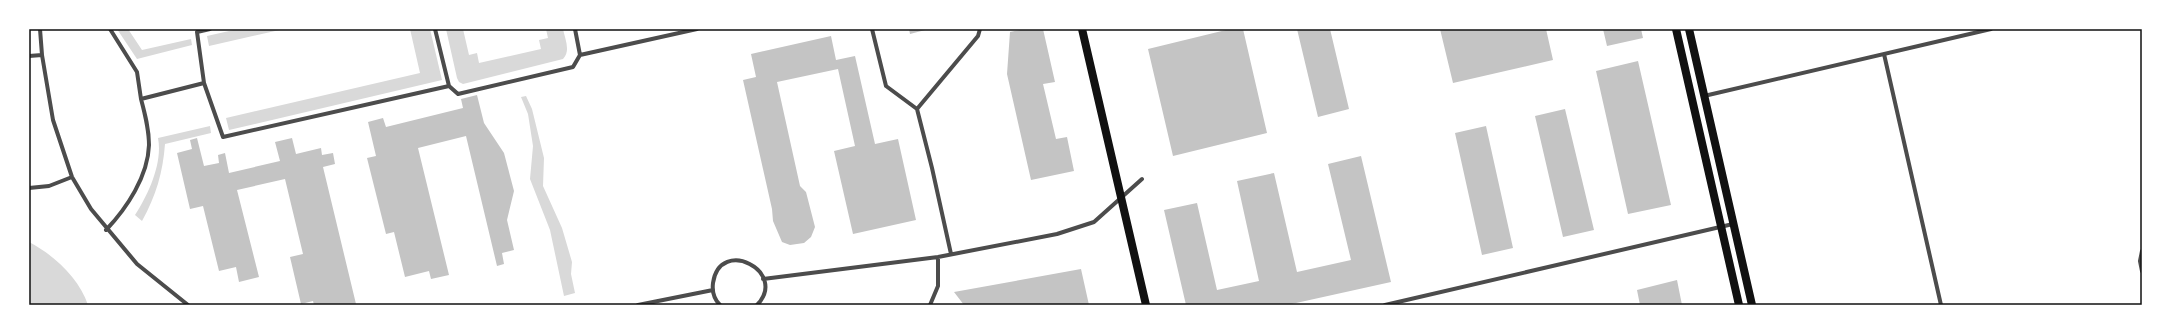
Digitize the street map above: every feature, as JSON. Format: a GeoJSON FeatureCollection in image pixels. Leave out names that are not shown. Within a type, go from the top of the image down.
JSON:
{"type":"FeatureCollection","features":[{"type":"Feature","properties":{"kind":"main road"},"geometry":{"type":"LineString","coordinates":[[1082,29],[1120,199],[1146,305]]}},
{"type":"Feature","properties":{"kind":"main road"},"geometry":{"type":"LineString","coordinates":[[1676,29],[1739,305]]}},
{"type":"Feature","properties":{"kind":"main road"},"geometry":{"type":"LineString","coordinates":[[1689,29],[1752,305]]}},
{"type":"Feature","properties":{"kind":"street"},"geometry":{"type":"LineString","coordinates":[[40,29],[42,55],[54,120],[72,177],[91,209],[106,230],[137,264],[188,305]]}},
{"type":"Feature","properties":{"kind":"street"},"geometry":{"type":"LineString","coordinates":[[106,230],[120,215],[139,183],[149,146],[148,127],[141,99],[137,72],[110,29]]}},
{"type":"Feature","properties":{"kind":"street"},"geometry":{"type":"LineString","coordinates":[[210,29],[197,32],[204,83],[223,137],[448,86]]}},
{"type":"Feature","properties":{"kind":"street"},"geometry":{"type":"LineString","coordinates":[[435,29],[448,86],[458,94],[573,67],[580,55],[574,29]]}},
{"type":"Feature","properties":{"kind":"street"},"geometry":{"type":"LineString","coordinates":[[580,55],[697,29]]}},
{"type":"Feature","properties":{"kind":"street"},"geometry":{"type":"LineString","coordinates":[[872,29],[886,86],[917,109],[951,254]]}},
{"type":"Feature","properties":{"kind":"street"},"geometry":{"type":"LineString","coordinates":[[917,109],[978,36],[980,29]]}},
{"type":"Feature","properties":{"kind":"street"},"geometry":{"type":"LineString","coordinates":[[1704,96],[1990,29]]}},
{"type":"Feature","properties":{"kind":"street"},"geometry":{"type":"LineString","coordinates":[[1884,54],[1941,305]]}},
{"type":"Feature","properties":{"kind":"street"},"geometry":{"type":"LineString","coordinates":[[29,56],[42,55]]}},
{"type":"Feature","properties":{"kind":"street"},"geometry":{"type":"LineString","coordinates":[[141,99],[204,83]]}},
{"type":"Feature","properties":{"kind":"street"},"geometry":{"type":"LineString","coordinates":[[29,188],[49,186],[72,177]]}},
{"type":"Feature","properties":{"kind":"street"},"geometry":{"type":"LineString","coordinates":[[764,279],[938,257],[1057,234],[1094,222],[1142,179]]}},
{"type":"Feature","properties":{"kind":"street"},"geometry":{"type":"LineString","coordinates":[[1385,305],[1733,224]]}},
{"type":"Feature","properties":{"kind":"street"},"geometry":{"type":"LineString","coordinates":[[2142,251],[2140,261],[2142,271]]}},
{"type":"Feature","properties":{"kind":"street"},"geometry":{"type":"LineString","coordinates":[[930,305],[938,286],[938,257]]}},
{"type":"Feature","properties":{"kind":"street"},"geometry":{"type":"LineString","coordinates":[[720,305],[713,290],[714,278],[717,271],[731,261],[739,260],[750,264],[760,271],[764,279],[763,296],[757,305]]}},
{"type":"Feature","properties":{"kind":"street"},"geometry":{"type":"LineString","coordinates":[[638,305],[713,290]]}},
{"type":"Feature","properties":{"kind":"shaded area"},"geometry":{"type":"Polygon","coordinates":[[[117,29],[128,29],[142,50],[191,39],[192,45],[137,59],[117,29]]]}},
{"type":"Feature","properties":{"kind":"shaded area"},"geometry":{"type":"Polygon","coordinates":[[[238,29],[284,29],[209,46],[207,36],[238,29]]]}},
{"type":"Feature","properties":{"kind":"shaded area"},"geometry":{"type":"Polygon","coordinates":[[[410,29],[430,29],[442,80],[229,130],[226,118],[420,73],[410,29]]]}},
{"type":"Feature","properties":{"kind":"shaded area"},"geometry":{"type":"Polygon","coordinates":[[[446,29],[463,29],[469,55],[477,53],[479,63],[541,49],[539,40],[548,38],[546,29],[563,29],[567,52],[563,59],[463,84],[459,82],[457,78],[446,29]]]}},
{"type":"Feature","properties":{"kind":"shaded area"},"geometry":{"type":"Polygon","coordinates":[[[526,96],[532,109],[544,158],[543,186],[562,228],[572,262],[571,274],[575,293],[564,296],[550,230],[530,179],[533,146],[528,114],[521,97],[526,96]]]}},
{"type":"Feature","properties":{"kind":"shaded area"},"geometry":{"type":"Polygon","coordinates":[[[210,126],[211,133],[165,144],[163,164],[158,184],[142,221],[135,215],[145,198],[156,168],[159,148],[158,138],[210,126]]]}},
{"type":"Feature","properties":{"kind":"shaded area"},"geometry":{"type":"Polygon","coordinates":[[[29,242],[48,254],[64,268],[84,295],[88,305],[29,305],[29,242]]]}},
{"type":"Feature","properties":{"kind":"building"},"geometry":{"type":"Polygon","coordinates":[[[909,29],[929,29],[910,34],[909,29]]]}},
{"type":"Feature","properties":{"kind":"building"},"geometry":{"type":"Polygon","coordinates":[[[1024,29],[1043,29],[1055,82],[1043,84],[1056,139],[1067,137],[1074,171],[1031,180],[1007,74],[1010,32],[1024,29]]]}},
{"type":"Feature","properties":{"kind":"building"},"geometry":{"type":"Polygon","coordinates":[[[1230,29],[1243,29],[1267,133],[1173,156],[1148,49],[1230,29]]]}},
{"type":"Feature","properties":{"kind":"building"},"geometry":{"type":"Polygon","coordinates":[[[1297,29],[1330,29],[1349,109],[1318,117],[1297,29]]]}},
{"type":"Feature","properties":{"kind":"building"},"geometry":{"type":"Polygon","coordinates":[[[1440,29],[1546,29],[1553,60],[1453,83],[1440,29]]]}},
{"type":"Feature","properties":{"kind":"building"},"geometry":{"type":"Polygon","coordinates":[[[1603,29],[1641,29],[1643,38],[1607,46],[1603,29]]]}},
{"type":"Feature","properties":{"kind":"building"},"geometry":{"type":"Polygon","coordinates":[[[831,36],[836,60],[855,56],[875,144],[898,139],[916,220],[853,234],[834,151],[855,146],[838,69],[777,82],[800,186],[806,192],[815,227],[811,237],[804,243],[790,245],[782,242],[773,221],[772,209],[743,80],[756,77],[751,54],[831,36]]]}},
{"type":"Feature","properties":{"kind":"building"},"geometry":{"type":"Polygon","coordinates":[[[1638,61],[1671,205],[1628,214],[1596,71],[1638,61]]]}},
{"type":"Feature","properties":{"kind":"building"},"geometry":{"type":"Polygon","coordinates":[[[477,95],[484,123],[504,153],[514,191],[507,220],[514,250],[502,253],[504,264],[497,266],[466,136],[418,148],[449,275],[431,279],[429,271],[405,277],[394,232],[386,234],[367,158],[376,156],[368,122],[383,118],[386,127],[463,108],[461,99],[477,95]]]}},
{"type":"Feature","properties":{"kind":"building"},"geometry":{"type":"Polygon","coordinates":[[[1565,109],[1594,230],[1563,237],[1535,116],[1565,109]]]}},
{"type":"Feature","properties":{"kind":"building"},"geometry":{"type":"Polygon","coordinates":[[[1486,126],[1513,248],[1482,255],[1455,133],[1486,126]]]}},
{"type":"Feature","properties":{"kind":"building"},"geometry":{"type":"Polygon","coordinates":[[[197,138],[204,166],[219,163],[218,155],[225,153],[229,173],[280,161],[275,142],[292,138],[296,154],[321,148],[322,155],[333,153],[335,164],[323,167],[356,304],[314,305],[313,301],[301,304],[290,257],[303,254],[285,179],[237,190],[259,277],[239,282],[236,267],[219,271],[203,206],[190,209],[177,153],[192,149],[190,140],[197,138]]]}},
{"type":"Feature","properties":{"kind":"building"},"geometry":{"type":"Polygon","coordinates":[[[1361,156],[1391,282],[1287,305],[1186,305],[1164,210],[1197,203],[1217,290],[1259,281],[1237,181],[1274,173],[1297,272],[1351,260],[1328,164],[1361,156]]]}},
{"type":"Feature","properties":{"kind":"building"},"geometry":{"type":"Polygon","coordinates":[[[1081,269],[1089,305],[964,305],[954,292],[1081,269]]]}},
{"type":"Feature","properties":{"kind":"building"},"geometry":{"type":"Polygon","coordinates":[[[1677,280],[1682,305],[1640,305],[1637,290],[1677,280]]]}}]}
